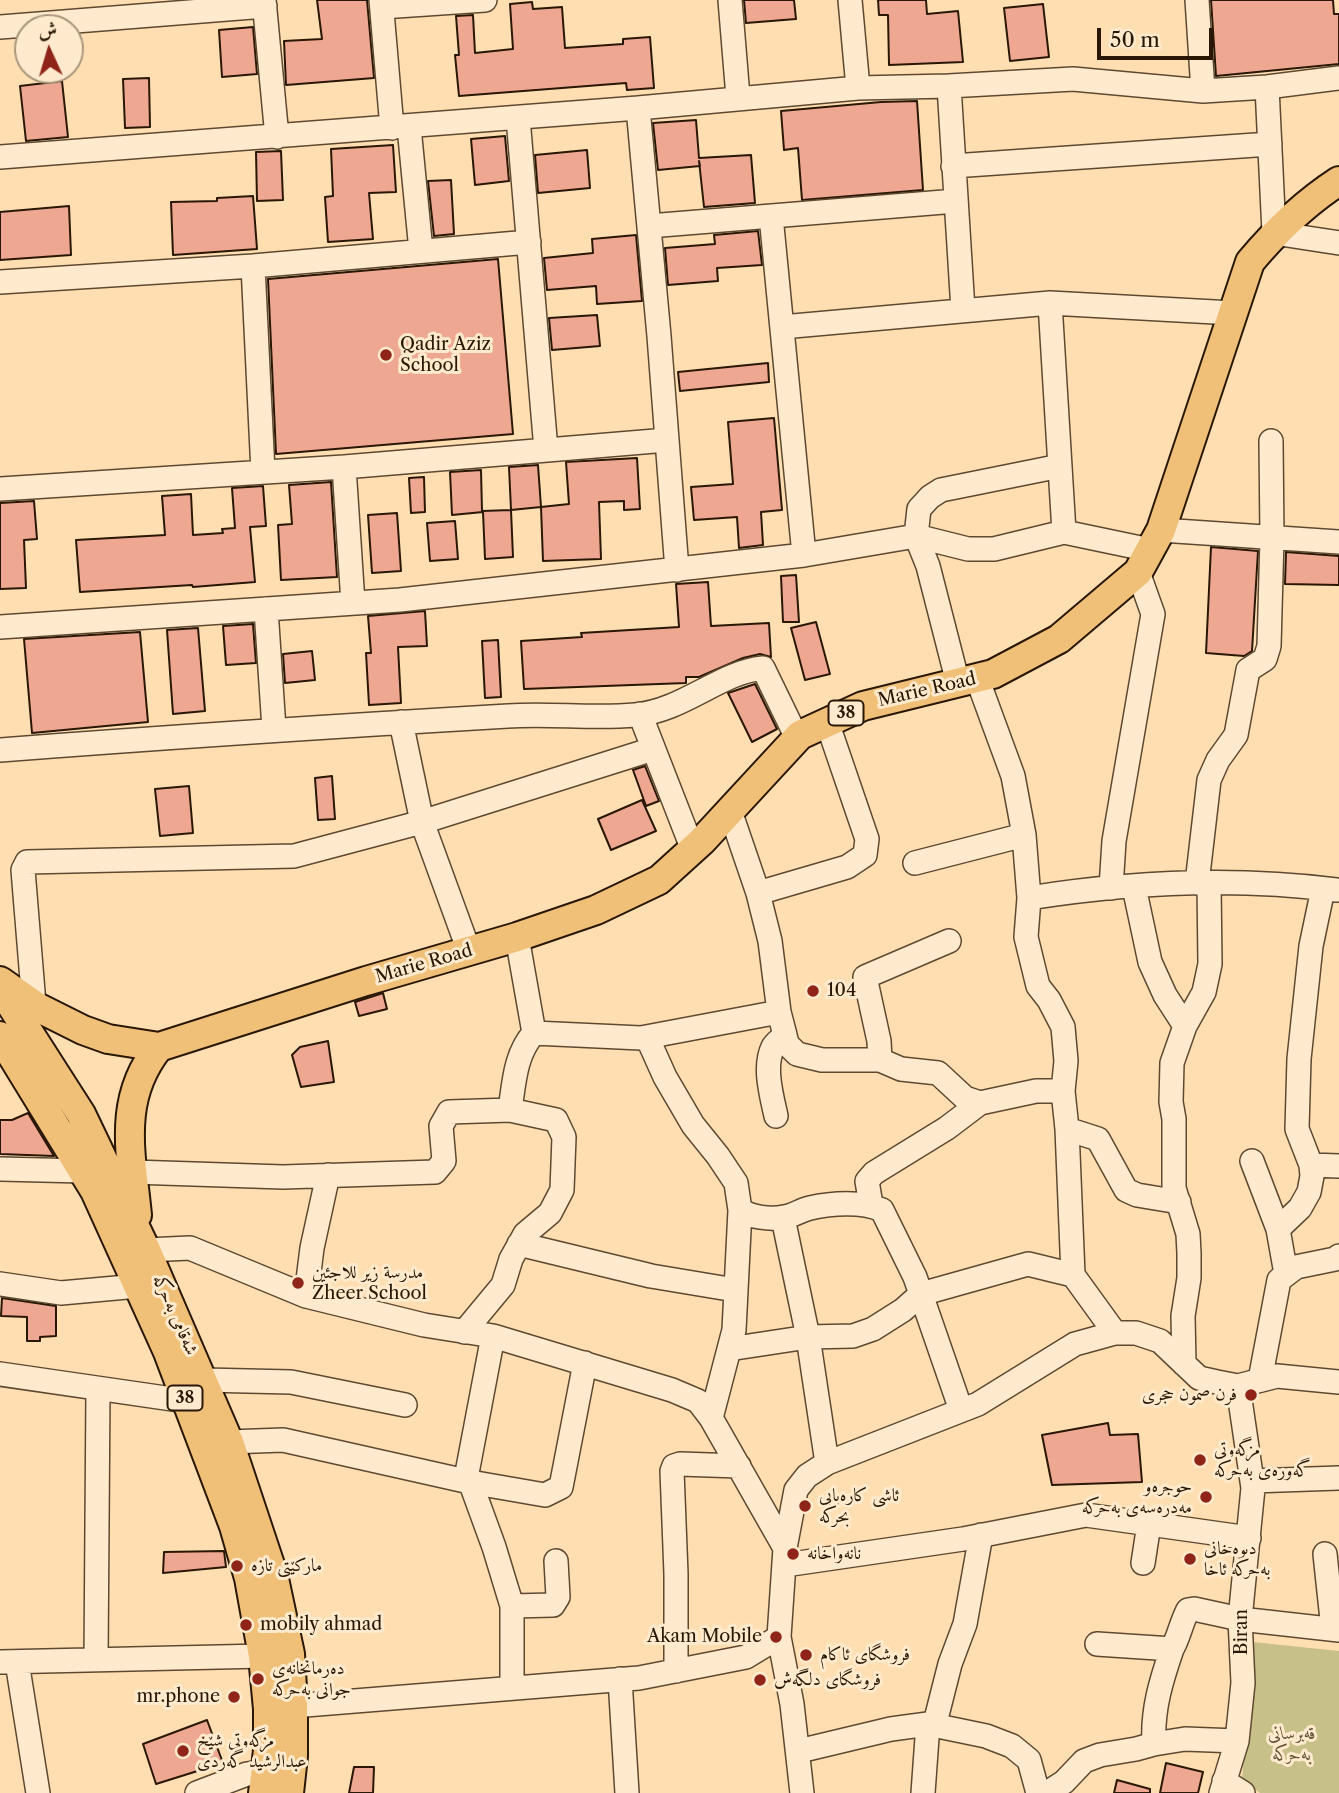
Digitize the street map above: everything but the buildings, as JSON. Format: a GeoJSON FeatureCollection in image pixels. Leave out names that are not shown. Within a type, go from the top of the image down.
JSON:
{"type":"FeatureCollection","features":[{"type":"Feature","properties":{"kind":"main road"},"geometry":{"type":"LineString","coordinates":[[1150,551],[1250,262],[1274,233],[1339,181]]}},
{"type":"Feature","properties":{"kind":"main road","name":"Marie Road"},"geometry":{"type":"LineString","coordinates":[[159,1047],[517,937],[596,910],[659,880],[693,850],[797,738],[863,706],[993,674],[1059,639],[1150,551]]}},
{"type":"Feature","properties":{"kind":"main road","name":"38"},"geometry":{"type":"LineString","coordinates":[[0,981],[34,1004],[83,1030],[108,1039],[159,1047],[141,1073],[131,1102],[133,1172],[143,1242]]}},
{"type":"Feature","properties":{"kind":"main road","name":"شەقامی بەحرکە"},"geometry":{"type":"LineString","coordinates":[[0,987],[81,1114],[143,1242],[244,1522],[265,1545],[268,1605],[263,1656],[268,1710],[264,1782]]}},
{"type":"Feature","properties":{"kind":"main road","name":"شەقامی بەحرکە"},"geometry":{"type":"LineString","coordinates":[[0,1035],[95,1191],[169,1352],[229,1442],[244,1522]]}},
{"type":"Feature","properties":{"kind":"main road","name":"شەقامی بەحرکە"},"geometry":{"type":"LineString","coordinates":[[268,1605],[290,1654],[293,1756],[289,1793]]}},
{"type":"Feature","properties":{"kind":"street"},"geometry":{"type":"LineString","coordinates":[[421,251],[381,3],[485,0]]}},
{"type":"Feature","properties":{"kind":"street"},"geometry":{"type":"LineString","coordinates":[[730,0],[738,97]]}},
{"type":"Feature","properties":{"kind":"street"},"geometry":{"type":"LineString","coordinates":[[850,0],[858,88]]}},
{"type":"Feature","properties":{"kind":"street"},"geometry":{"type":"LineString","coordinates":[[1197,0],[1203,91]]}},
{"type":"Feature","properties":{"kind":"street"},"geometry":{"type":"LineString","coordinates":[[0,27],[146,7],[265,3],[277,137]]}},
{"type":"Feature","properties":{"kind":"street"},"geometry":{"type":"LineString","coordinates":[[0,157],[518,118],[858,88],[1073,79],[1203,91],[1267,87],[1339,78]]}},
{"type":"Feature","properties":{"kind":"street"},"geometry":{"type":"LineString","coordinates":[[949,86],[963,310]]}},
{"type":"Feature","properties":{"kind":"street"},"geometry":{"type":"LineString","coordinates":[[1267,87],[1274,233],[1339,243]]}},
{"type":"Feature","properties":{"kind":"street"},"geometry":{"type":"LineString","coordinates":[[638,108],[677,570]]}},
{"type":"Feature","properties":{"kind":"street"},"geometry":{"type":"LineString","coordinates":[[518,118],[546,450]]}},
{"type":"Feature","properties":{"kind":"street"},"geometry":{"type":"LineString","coordinates":[[953,166],[1270,144]]}},
{"type":"Feature","properties":{"kind":"street"},"geometry":{"type":"LineString","coordinates":[[649,226],[956,201]]}},
{"type":"Feature","properties":{"kind":"street"},"geometry":{"type":"LineString","coordinates":[[771,216],[804,555]]}},
{"type":"Feature","properties":{"kind":"street"},"geometry":{"type":"LineString","coordinates":[[0,282],[253,266],[529,242]]}},
{"type":"Feature","properties":{"kind":"street"},"geometry":{"type":"LineString","coordinates":[[253,266],[263,472]]}},
{"type":"Feature","properties":{"kind":"street"},"geometry":{"type":"LineString","coordinates":[[782,327],[1050,303],[1233,313]]}},
{"type":"Feature","properties":{"kind":"street"},"geometry":{"type":"LineString","coordinates":[[1050,303],[1064,532]]}},
{"type":"Feature","properties":{"kind":"street"},"geometry":{"type":"LineString","coordinates":[[0,489],[344,467],[667,440]]}},
{"type":"Feature","properties":{"kind":"street"},"geometry":{"type":"LineString","coordinates":[[1184,1364],[1183,1316],[1189,1278],[1189,1253],[1188,1234],[1174,1188],[1172,1063],[1185,1026],[1204,992],[1210,964],[1203,883],[1209,780],[1218,760],[1236,734],[1248,670],[1265,659],[1269,646],[1271,441]]}},
{"type":"Feature","properties":{"kind":"street"},"geometry":{"type":"LineString","coordinates":[[1060,466],[942,490],[919,509],[916,536],[968,681],[1013,776],[1024,835],[1029,898],[1026,937],[1038,986],[1049,1000],[1063,1027],[1066,1062],[1063,1091],[1073,1275],[1115,1333]]}},
{"type":"Feature","properties":{"kind":"street"},"geometry":{"type":"LineString","coordinates":[[344,467],[353,603]]}},
{"type":"Feature","properties":{"kind":"street"},"geometry":{"type":"LineString","coordinates":[[0,627],[353,603],[804,555],[916,536],[968,549],[994,549],[1064,532],[1150,551],[1272,538],[1339,542]]}},
{"type":"Feature","properties":{"kind":"street"},"geometry":{"type":"LineString","coordinates":[[1111,888],[1114,841],[1153,614],[1150,551]]}},
{"type":"Feature","properties":{"kind":"street"},"geometry":{"type":"LineString","coordinates":[[266,609],[274,729]]}},
{"type":"Feature","properties":{"kind":"street"},"geometry":{"type":"LineString","coordinates":[[0,750],[274,729],[528,714],[640,715],[676,705],[740,673],[763,668],[797,738]]}},
{"type":"Feature","properties":{"kind":"street"},"geometry":{"type":"LineString","coordinates":[[640,715],[693,850]]}},
{"type":"Feature","properties":{"kind":"street"},"geometry":{"type":"LineString","coordinates":[[401,722],[422,822],[470,951]]}},
{"type":"Feature","properties":{"kind":"street"},"geometry":{"type":"LineString","coordinates":[[758,893],[847,867],[864,855],[867,839],[827,722]]}},
{"type":"Feature","properties":{"kind":"street"},"geometry":{"type":"LineString","coordinates":[[34,1004],[23,870],[27,862],[294,856],[422,822],[653,749]]}},
{"type":"Feature","properties":{"kind":"street"},"geometry":{"type":"LineString","coordinates":[[730,811],[758,893],[770,940],[779,1012],[788,1044],[797,1054],[822,1060],[880,1060],[901,1069],[938,1073],[965,1098],[980,1103]]}},
{"type":"Feature","properties":{"kind":"street"},"geometry":{"type":"LineString","coordinates":[[915,863],[1024,835]]}},
{"type":"Feature","properties":{"kind":"street"},"geometry":{"type":"LineString","coordinates":[[1029,898],[1083,890],[1203,883],[1331,890],[1311,946],[1299,1059],[1297,1129],[1311,1165],[1309,1192],[1300,1209],[1278,1229]]}},
{"type":"Feature","properties":{"kind":"street"},"geometry":{"type":"LineString","coordinates":[[1134,887],[1150,962],[1165,995],[1185,1026]]}},
{"type":"Feature","properties":{"kind":"street"},"geometry":{"type":"LineString","coordinates":[[510,1110],[519,1062],[525,1044],[534,1033],[517,937]]}},
{"type":"Feature","properties":{"kind":"street"},"geometry":{"type":"LineString","coordinates":[[880,1060],[879,1041],[865,977],[949,941]]}},
{"type":"Feature","properties":{"kind":"street"},"geometry":{"type":"LineString","coordinates":[[534,1033],[647,1037],[779,1012]]}},
{"type":"Feature","properties":{"kind":"street"},"geometry":{"type":"LineString","coordinates":[[776,1116],[770,1063],[773,1047],[785,1035]]}},
{"type":"Feature","properties":{"kind":"street"},"geometry":{"type":"LineString","coordinates":[[647,1037],[665,1077],[693,1125],[736,1183],[740,1210],[734,1330],[711,1418]]}},
{"type":"Feature","properties":{"kind":"street"},"geometry":{"type":"LineString","coordinates":[[871,1205],[867,1181],[874,1173],[947,1128],[980,1103],[1036,1091],[1063,1091]]}},
{"type":"Feature","properties":{"kind":"street"},"geometry":{"type":"LineString","coordinates":[[133,1172],[283,1177],[435,1172],[444,1161],[441,1126],[449,1112],[510,1110],[556,1120],[565,1137],[562,1190],[550,1213],[525,1234],[511,1259],[503,1285],[464,1332]]}},
{"type":"Feature","properties":{"kind":"street"},"geometry":{"type":"LineString","coordinates":[[1067,1129],[1098,1139],[1126,1190],[1137,1195],[1179,1202]]}},
{"type":"Feature","properties":{"kind":"street"},"geometry":{"type":"LineString","coordinates":[[1252,1161],[1278,1229],[1286,1274],[1296,1267],[1339,1256]]}},
{"type":"Feature","properties":{"kind":"street"},"geometry":{"type":"LineString","coordinates":[[1311,1165],[1339,1166]]}},
{"type":"Feature","properties":{"kind":"street"},"geometry":{"type":"LineString","coordinates":[[0,1170],[83,1171]]}},
{"type":"Feature","properties":{"kind":"street"},"geometry":{"type":"LineString","coordinates":[[306,1296],[312,1248],[328,1175]]}},
{"type":"Feature","properties":{"kind":"street"},"geometry":{"type":"LineString","coordinates":[[740,1210],[748,1216],[783,1218],[810,1208],[836,1205],[871,1205],[882,1210],[921,1294],[961,1410]]}},
{"type":"Feature","properties":{"kind":"street"},"geometry":{"type":"LineString","coordinates":[[783,1218],[808,1337],[827,1463]]}},
{"type":"Feature","properties":{"kind":"street"},"geometry":{"type":"LineString","coordinates":[[143,1242],[190,1248],[306,1296],[424,1325],[493,1336],[672,1390],[698,1401],[739,1466],[785,1557]]}},
{"type":"Feature","properties":{"kind":"street"},"geometry":{"type":"LineString","coordinates":[[519,1244],[651,1276],[736,1290]]}},
{"type":"Feature","properties":{"kind":"street"},"geometry":{"type":"LineString","coordinates":[[729,1349],[808,1337],[853,1336],[873,1329],[903,1310],[921,1294],[1028,1264],[1073,1275]]}},
{"type":"Feature","properties":{"kind":"street","name":"Biran"},"geometry":{"type":"LineString","coordinates":[[1229,1789],[1243,1683],[1240,1619],[1252,1481],[1249,1383],[1279,1280],[1286,1274]]}},
{"type":"Feature","properties":{"kind":"street"},"geometry":{"type":"LineString","coordinates":[[0,1284],[61,1293],[138,1286]]}},
{"type":"Feature","properties":{"kind":"street"},"geometry":{"type":"LineString","coordinates":[[802,1793],[799,1751],[779,1637],[785,1557],[796,1490],[807,1476],[827,1463],[978,1404],[1075,1344],[1115,1333],[1136,1333],[1160,1341],[1199,1378],[1249,1383],[1277,1376],[1339,1382]]}},
{"type":"Feature","properties":{"kind":"street"},"geometry":{"type":"LineString","coordinates":[[493,1336],[467,1473],[512,1606],[512,1688]]}},
{"type":"Feature","properties":{"kind":"street"},"geometry":{"type":"LineString","coordinates":[[229,1442],[283,1440],[470,1482],[545,1495],[561,1487],[585,1363]]}},
{"type":"Feature","properties":{"kind":"street"},"geometry":{"type":"LineString","coordinates":[[0,1374],[98,1389],[195,1390],[291,1382],[405,1405]]}},
{"type":"Feature","properties":{"kind":"street"},"geometry":{"type":"LineString","coordinates":[[96,1660],[98,1389]]}},
{"type":"Feature","properties":{"kind":"street"},"geometry":{"type":"LineString","coordinates":[[676,1671],[672,1471],[674,1466],[680,1464],[739,1466]]}},
{"type":"Feature","properties":{"kind":"street"},"geometry":{"type":"LineString","coordinates":[[1252,1481],[1339,1478]]}},
{"type":"Feature","properties":{"kind":"street"},"geometry":{"type":"LineString","coordinates":[[785,1557],[981,1535],[1086,1516],[1249,1538]]}},
{"type":"Feature","properties":{"kind":"street"},"geometry":{"type":"LineString","coordinates":[[1143,1563],[1149,1524]]}},
{"type":"Feature","properties":{"kind":"street"},"geometry":{"type":"LineString","coordinates":[[923,1793],[931,1725],[965,1624],[981,1535]]}},
{"type":"Feature","properties":{"kind":"street"},"geometry":{"type":"LineString","coordinates":[[1154,1744],[1153,1718],[1164,1672],[1188,1610],[1240,1619],[1336,1629],[1325,1554]]}},
{"type":"Feature","properties":{"kind":"street"},"geometry":{"type":"LineString","coordinates":[[512,1606],[553,1605],[558,1597],[556,1561]]}},
{"type":"Feature","properties":{"kind":"street"},"geometry":{"type":"LineString","coordinates":[[293,1706],[639,1678],[746,1657],[779,1637]]}},
{"type":"Feature","properties":{"kind":"street"},"geometry":{"type":"LineString","coordinates":[[1097,1644],[1172,1649]]}},
{"type":"Feature","properties":{"kind":"street"},"geometry":{"type":"LineString","coordinates":[[38,1793],[9,1662],[263,1656]]}},
{"type":"Feature","properties":{"kind":"street"},"geometry":{"type":"LineString","coordinates":[[620,1679],[627,1793]]}},
{"type":"Feature","properties":{"kind":"street"},"geometry":{"type":"LineString","coordinates":[[799,1751],[891,1728],[931,1725],[986,1736],[1012,1746],[1029,1760],[1038,1793]]}},
{"type":"Feature","properties":{"kind":"street"},"geometry":{"type":"LineString","coordinates":[[1047,1793],[1065,1783],[1084,1761],[1100,1755],[1185,1739],[1237,1741]]}},
{"type":"Feature","properties":{"kind":"street"},"geometry":{"type":"LineString","coordinates":[[197,1793],[247,1774],[264,1782]]}},
{"type":"Feature","properties":{"kind":"green space","name":"قەبرسانی بەحرکە"},"geometry":{"type":"Polygon","coordinates":[[[1253,1642],[1339,1651],[1339,1793],[1260,1793],[1242,1780],[1253,1642]]]}},
{"type":"Feature","properties":{"kind":"place","name":"Qadir Aziz School"},"geometry":{"type":"Point","coordinates":[386,355]}},
{"type":"Feature","properties":{"kind":"place","name":"104"},"geometry":{"type":"Point","coordinates":[813,991]}},
{"type":"Feature","properties":{"kind":"place","name":"مدرسة زير للاجئين Zheer School"},"geometry":{"type":"Point","coordinates":[298,1283]}},
{"type":"Feature","properties":{"kind":"place","name":"فرن صمون حجری"},"geometry":{"type":"Point","coordinates":[1251,1395]}},
{"type":"Feature","properties":{"kind":"place","name":"مزگەوتی گەورەی بەحرکە"},"geometry":{"type":"Point","coordinates":[1200,1460]}},
{"type":"Feature","properties":{"kind":"place","name":"حوجره‌و مه‌دره‌سه‌ی به‌حرکه"},"geometry":{"type":"Point","coordinates":[1206,1497]}},
{"type":"Feature","properties":{"kind":"place","name":"ئاشی کارەبایی بحرکە"},"geometry":{"type":"Point","coordinates":[805,1506]}},
{"type":"Feature","properties":{"kind":"place","name":"نانەواخانە"},"geometry":{"type":"Point","coordinates":[793,1554]}},
{"type":"Feature","properties":{"kind":"place","name":"دیوەخانی بەحرکە ئاخا"},"geometry":{"type":"Point","coordinates":[1190,1559]}},
{"type":"Feature","properties":{"kind":"place","name":"مارکێتی تازە"},"geometry":{"type":"Point","coordinates":[237,1566]}},
{"type":"Feature","properties":{"kind":"place","name":"mobily ahmad"},"geometry":{"type":"Point","coordinates":[246,1625]}},
{"type":"Feature","properties":{"kind":"place","name":"Akam Mobile"},"geometry":{"type":"Point","coordinates":[776,1637]}},
{"type":"Feature","properties":{"kind":"place","name":"فروشگای ئاکام"},"geometry":{"type":"Point","coordinates":[806,1655]}},
{"type":"Feature","properties":{"kind":"place","name":"دەرمانخانەی جوانی بەحرکە"},"geometry":{"type":"Point","coordinates":[258,1679]}},
{"type":"Feature","properties":{"kind":"place","name":"فروشگای دلگه‌ش"},"geometry":{"type":"Point","coordinates":[760,1680]}},
{"type":"Feature","properties":{"kind":"place","name":"mr.phone"},"geometry":{"type":"Point","coordinates":[234,1697]}},
{"type":"Feature","properties":{"kind":"place","name":"مزگەوتی شێخ عبدالرشید گەردی"},"geometry":{"type":"Point","coordinates":[183,1751]}}]}
